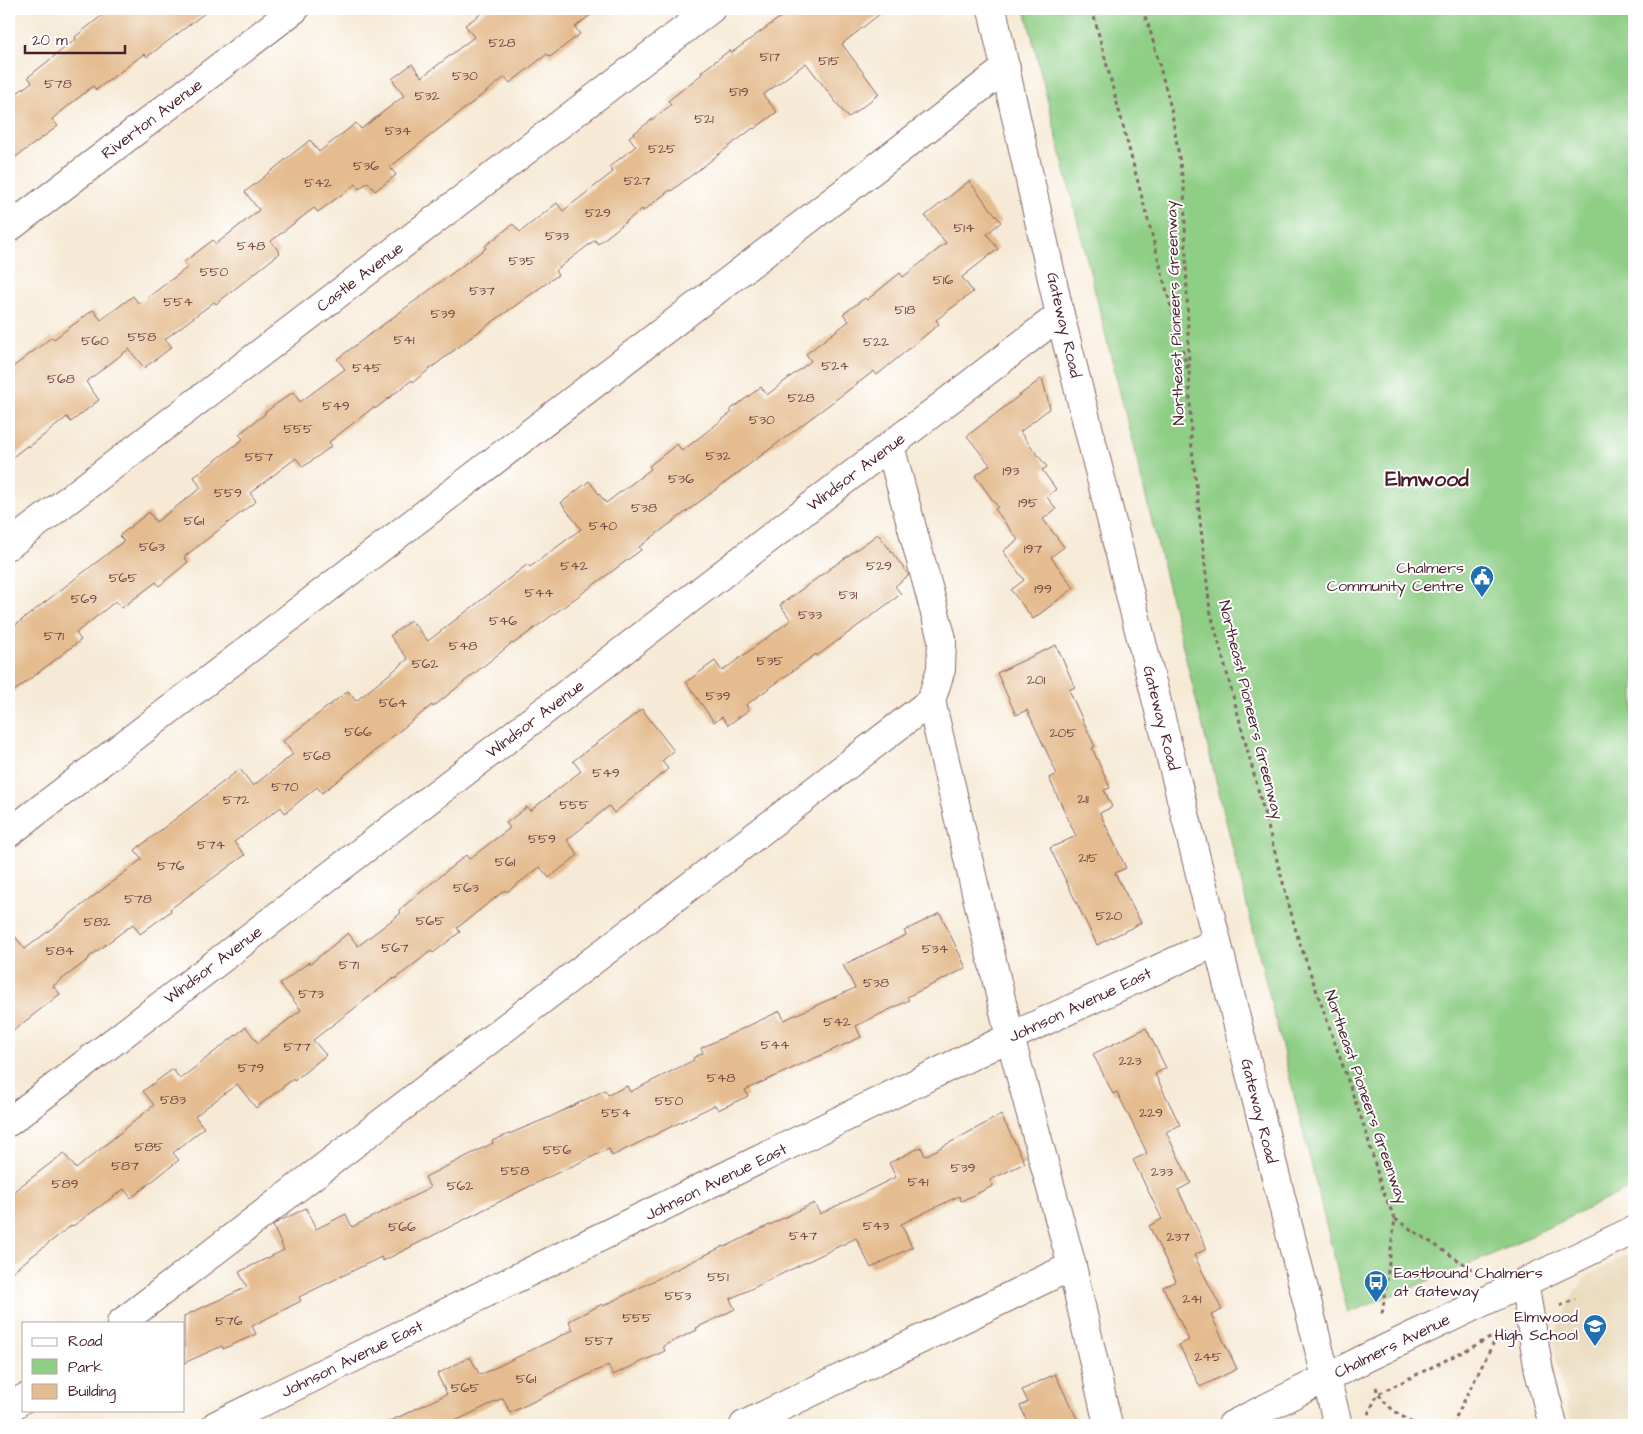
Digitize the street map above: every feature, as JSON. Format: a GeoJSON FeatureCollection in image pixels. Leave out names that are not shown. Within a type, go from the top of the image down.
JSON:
{"type":"FeatureCollection","features":[{"type":"Feature","properties":{"kind":"street","name":"Riverton Avenue"},"geometry":{"type":"LineString","coordinates":[[9,228],[295,9]]}},
{"type":"Feature","properties":{"kind":"street","name":"Castle Avenue"},"geometry":{"type":"LineString","coordinates":[[9,545],[712,9]]}},
{"type":"Feature","properties":{"kind":"street","name":"Gateway Road"},"geometry":{"type":"LineString","coordinates":[[992,9],[1060,315],[1338,1425]]}},
{"type":"Feature","properties":{"kind":"street"},"geometry":{"type":"LineString","coordinates":[[9,833],[1006,68]]}},
{"type":"Feature","properties":{"kind":"street","name":"Windsor Avenue"},"geometry":{"type":"LineString","coordinates":[[9,1122],[1060,315]]}},
{"type":"Feature","properties":{"kind":"street"},"geometry":{"type":"LineString","coordinates":[[890,446],[942,639],[941,669],[931,701],[1010,1037],[1072,1266],[1108,1425]]}},
{"type":"Feature","properties":{"kind":"street"},"geometry":{"type":"LineString","coordinates":[[122,1322],[931,701]]}},
{"type":"Feature","properties":{"kind":"street","name":"Johnson Avenue East"},"geometry":{"type":"LineString","coordinates":[[216,1425],[1010,1037],[1217,942]]}},
{"type":"Feature","properties":{"kind":"street","name":"Chalmers Avenue"},"geometry":{"type":"LineString","coordinates":[[1232,1425],[1634,1230]]}},
{"type":"Feature","properties":{"kind":"street"},"geometry":{"type":"LineString","coordinates":[[744,1425],[1072,1266]]}},
{"type":"Feature","properties":{"kind":"street"},"geometry":{"type":"LineString","coordinates":[[1524,1282],[1539,1371],[1553,1425]]}},
{"type":"Feature","properties":{"kind":"street"},"geometry":{"type":"LineString","coordinates":[[9,1409],[22,1399]]}},
{"type":"Feature","properties":{"kind":"path"},"geometry":{"type":"LineString","coordinates":[[1092,9],[1190,376]]}},
{"type":"Feature","properties":{"kind":"path","name":"Northeast Pioneers Greenway"},"geometry":{"type":"LineString","coordinates":[[1142,9],[1150,30],[1171,108],[1184,187],[1191,439],[1210,610],[1297,935],[1366,1132],[1382,1189],[1394,1219],[1381,1312]]}},
{"type":"Feature","properties":{"kind":"path"},"geometry":{"type":"LineString","coordinates":[[1394,1219],[1478,1272]]}},
{"type":"Feature","properties":{"kind":"path"},"geometry":{"type":"LineString","coordinates":[[1366,1417],[1378,1394],[1498,1334],[1456,1417],[1454,1425]]}},
{"type":"Feature","properties":{"kind":"path"},"geometry":{"type":"LineString","coordinates":[[1378,1394],[1384,1402],[1415,1425]]}},
{"type":"Feature","properties":{"kind":"shaded area","name":"Elmwood High School"},"geometry":{"type":"Polygon","coordinates":[[[1634,1251],[1634,1425],[1572,1425],[1556,1359],[1554,1336],[1574,1292],[1592,1273],[1634,1251]]]}},
{"type":"Feature","properties":{"kind":"green space","name":"Chalmers Community Centre"},"geometry":{"type":"Polygon","coordinates":[[[1025,9],[1634,9],[1634,1186],[1489,1256],[1348,1313],[1025,9]]]}},
{"type":"Feature","properties":{"kind":"building"},"geometry":{"type":"Polygon","coordinates":[[[110,9],[210,9],[147,57],[144,54],[96,90],[93,86],[52,119],[58,126],[9,162],[9,99],[32,82],[28,77],[110,9]]]}},
{"type":"Feature","properties":{"kind":"building"},"geometry":{"type":"Polygon","coordinates":[[[488,9],[598,9],[575,27],[580,34],[550,57],[547,54],[510,83],[505,77],[390,167],[396,175],[375,191],[368,182],[359,189],[356,184],[318,212],[314,208],[271,241],[280,253],[216,304],[214,302],[165,339],[172,347],[144,368],[129,349],[86,382],[99,400],[71,422],[67,417],[9,460],[9,370],[52,337],[54,339],[93,310],[101,320],[133,296],[139,304],[188,267],[184,262],[213,240],[216,244],[259,210],[245,192],[310,140],[319,152],[356,123],[361,129],[404,96],[392,79],[412,64],[422,77],[474,37],[465,25],[488,9]]]}},
{"type":"Feature","properties":{"kind":"building"},"geometry":{"type":"Polygon","coordinates":[[[792,9],[886,9],[842,44],[879,94],[848,118],[806,63],[763,95],[777,112],[753,128],[671,191],[643,211],[642,209],[598,244],[595,240],[555,271],[558,275],[470,338],[413,382],[412,380],[375,409],[374,407],[329,442],[332,446],[303,467],[296,458],[250,493],[256,501],[184,557],[188,562],[159,586],[156,582],[122,608],[116,601],[76,633],[81,640],[9,695],[9,630],[124,541],[119,536],[149,512],[156,522],[201,488],[194,477],[243,439],[239,434],[293,392],[300,402],[345,369],[337,359],[486,248],[485,246],[513,224],[520,232],[557,203],[563,211],[613,172],[609,167],[636,146],[629,137],[671,105],[668,101],[730,50],[731,53],[792,9]]]}},
{"type":"Feature","properties":{"kind":"building"},"geometry":{"type":"Polygon","coordinates":[[[969,181],[1001,222],[987,234],[998,249],[962,277],[973,292],[936,320],[939,324],[877,375],[874,371],[639,547],[641,550],[512,643],[322,793],[317,787],[285,813],[281,807],[234,842],[245,855],[170,909],[171,911],[140,934],[133,924],[89,957],[89,959],[53,986],[60,994],[9,1034],[9,929],[25,949],[142,859],[135,850],[240,769],[253,786],[293,754],[283,741],[348,691],[356,701],[408,659],[390,636],[411,620],[428,641],[528,564],[530,567],[581,529],[561,503],[589,481],[606,503],[651,469],[649,466],[677,444],[682,451],[732,412],[730,410],[761,387],[767,395],[811,361],[806,354],[849,321],[843,314],[865,298],[867,300],[900,273],[903,277],[946,243],[925,216],[969,181]]]}},
{"type":"Feature","properties":{"kind":"building"},"geometry":{"type":"Polygon","coordinates":[[[1042,378],[1050,408],[1020,432],[1047,467],[1042,470],[1056,489],[1047,497],[1056,509],[1043,519],[1064,547],[1051,557],[1074,588],[1033,619],[1011,590],[1024,580],[1003,551],[1018,540],[995,509],[998,507],[975,476],[990,465],[967,436],[1042,378]]]}},
{"type":"Feature","properties":{"kind":"building"},"geometry":{"type":"Polygon","coordinates":[[[878,534],[909,575],[895,586],[901,594],[817,656],[816,654],[746,705],[749,710],[728,725],[722,717],[714,722],[686,682],[715,661],[722,671],[791,620],[780,605],[878,534]]]}},
{"type":"Feature","properties":{"kind":"building"},"geometry":{"type":"Polygon","coordinates":[[[1056,645],[1075,687],[1069,690],[1095,747],[1092,748],[1110,788],[1104,790],[1112,807],[1100,813],[1126,868],[1115,873],[1141,923],[1097,945],[1050,848],[1076,836],[1049,778],[1057,774],[1027,710],[1016,715],[997,673],[1056,645]]]}},
{"type":"Feature","properties":{"kind":"building"},"geometry":{"type":"Polygon","coordinates":[[[642,709],[674,751],[662,761],[668,769],[614,813],[609,806],[567,840],[578,855],[549,878],[540,867],[507,892],[505,890],[457,928],[460,932],[433,953],[431,951],[394,978],[313,1040],[326,1055],[256,1108],[237,1084],[195,1116],[204,1128],[173,1153],[179,1160],[131,1198],[124,1189],[72,1225],[9,1274],[9,1195],[64,1153],[76,1169],[154,1105],[143,1091],[173,1069],[180,1079],[246,1027],[258,1043],[301,1010],[280,984],[309,962],[310,964],[348,933],[358,946],[401,913],[399,910],[466,855],[469,859],[510,828],[506,823],[527,807],[530,811],[581,771],[573,761],[642,709]]]}},
{"type":"Feature","properties":{"kind":"building"},"geometry":{"type":"Polygon","coordinates":[[[940,913],[966,968],[907,997],[909,1000],[856,1026],[861,1037],[745,1090],[748,1096],[718,1110],[715,1105],[612,1156],[609,1149],[540,1181],[383,1261],[381,1257],[299,1297],[301,1301],[252,1326],[256,1334],[223,1349],[222,1346],[185,1363],[184,1316],[247,1287],[239,1272],[284,1250],[273,1226],[278,1222],[306,1208],[316,1229],[346,1214],[352,1227],[430,1188],[425,1177],[493,1143],[492,1141],[550,1117],[605,1090],[608,1095],[627,1086],[630,1092],[694,1060],[693,1058],[703,1053],[701,1048],[780,1011],[784,1020],[855,988],[843,965],[906,935],[904,931],[940,913]]]}},
{"type":"Feature","properties":{"kind":"building"},"geometry":{"type":"Polygon","coordinates":[[[1146,1028],[1166,1068],[1155,1074],[1180,1125],[1166,1132],[1191,1183],[1178,1190],[1207,1249],[1194,1255],[1222,1310],[1211,1315],[1237,1369],[1200,1387],[1179,1345],[1189,1340],[1163,1287],[1176,1281],[1149,1226],[1162,1219],[1133,1160],[1147,1153],[1117,1092],[1113,1094],[1093,1054],[1146,1028]]]}},
{"type":"Feature","properties":{"kind":"building"},"geometry":{"type":"Polygon","coordinates":[[[1001,1115],[1025,1163],[990,1180],[993,1186],[961,1201],[959,1196],[901,1224],[912,1247],[871,1268],[856,1238],[730,1299],[735,1309],[663,1346],[665,1351],[613,1375],[608,1365],[510,1413],[503,1398],[447,1425],[382,1425],[447,1394],[437,1374],[470,1357],[480,1375],[573,1330],[569,1321],[602,1304],[603,1306],[814,1203],[820,1214],[896,1177],[889,1163],[921,1147],[925,1156],[1001,1115]]]}},
{"type":"Feature","properties":{"kind":"building"},"geometry":{"type":"Polygon","coordinates":[[[1055,1374],[1080,1425],[1029,1425],[1020,1406],[1028,1402],[1022,1390],[1055,1374]]]}},
{"type":"Feature","properties":{"kind":"place","name":"Chalmers Community Centre"},"geometry":{"type":"Point","coordinates":[1482,598]}},
{"type":"Feature","properties":{"kind":"place","name":"Eastbound Chalmers at Gateway"},"geometry":{"type":"Point","coordinates":[1376,1303]}},
{"type":"Feature","properties":{"kind":"place","name":"Elmwood High School"},"geometry":{"type":"Point","coordinates":[1595,1347]}},
{"type":"Feature","properties":{"kind":"district","name":"Elmwood"},"geometry":{"type":"Point","coordinates":[1427,479]}}]}
